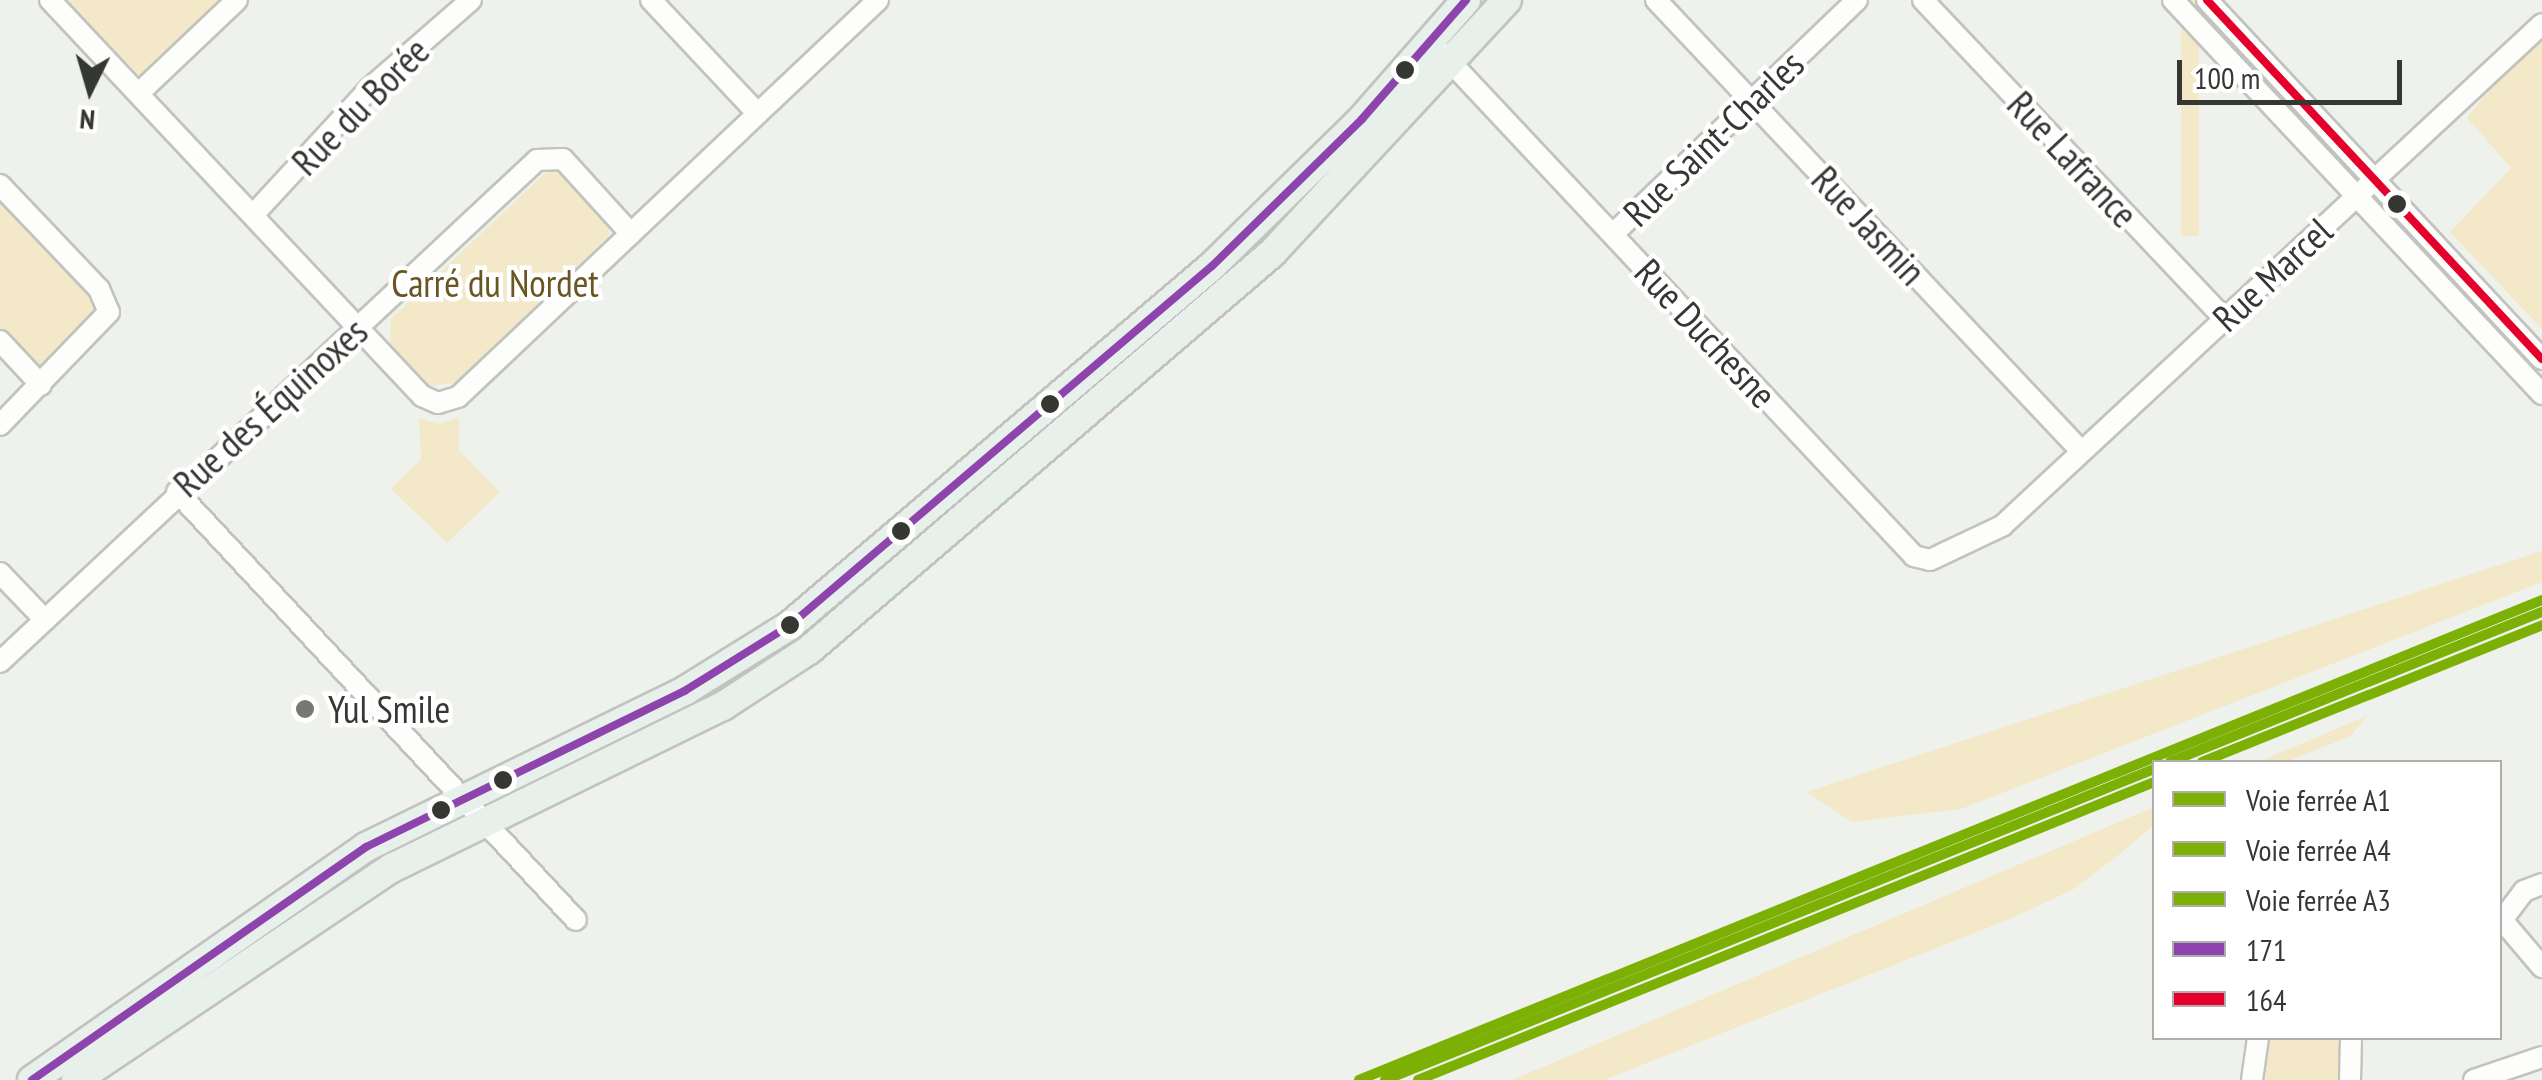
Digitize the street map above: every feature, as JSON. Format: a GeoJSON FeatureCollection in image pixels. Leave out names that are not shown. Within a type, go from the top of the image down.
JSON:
{"type":"FeatureCollection","features":[{"type":"Feature","properties":{"kind":"main road"},"geometry":{"type":"LineString","coordinates":[[32,1080],[302,888],[464,793],[686,690],[789,626],[1212,266],[1466,0]]}},
{"type":"Feature","properties":{"kind":"main road"},"geometry":{"type":"LineString","coordinates":[[76,1080],[325,909],[486,816],[723,706],[809,650],[1272,253],[1452,64],[1507,0]]}},
{"type":"Feature","properties":{"kind":"street"},"geometry":{"type":"LineString","coordinates":[[50,0],[358,329],[438,403],[458,397],[872,2]]}},
{"type":"Feature","properties":{"kind":"street"},"geometry":{"type":"LineString","coordinates":[[139,92],[237,0]]}},
{"type":"Feature","properties":{"kind":"street","name":"Rue du Borée"},"geometry":{"type":"LineString","coordinates":[[253,215],[370,88],[471,0]]}},
{"type":"Feature","properties":{"kind":"street"},"geometry":{"type":"LineString","coordinates":[[651,0],[758,114]]}},
{"type":"Feature","properties":{"kind":"street","name":"Rue Jasmin"},"geometry":{"type":"LineString","coordinates":[[1656,0],[2081,451]]}},
{"type":"Feature","properties":{"kind":"street","name":"Rue Saint-Charles"},"geometry":{"type":"LineString","coordinates":[[1613,234],[1857,0]]}},
{"type":"Feature","properties":{"kind":"street","name":"Rue Lafrance"},"geometry":{"type":"LineString","coordinates":[[1923,0],[2224,318]]}},
{"type":"Feature","properties":{"kind":"street"},"geometry":{"type":"LineString","coordinates":[[2173,0],[2542,394]]}},
{"type":"Feature","properties":{"kind":"street"},"geometry":{"type":"LineString","coordinates":[[2207,0],[2542,359]]}},
{"type":"Feature","properties":{"kind":"street","name":"Rue Marcel"},"geometry":{"type":"LineString","coordinates":[[2002,526],[2542,24]]}},
{"type":"Feature","properties":{"kind":"street","name":"Rue Duchesne"},"geometry":{"type":"LineString","coordinates":[[1430,41],[1914,556],[1946,558],[2002,526]]}},
{"type":"Feature","properties":{"kind":"street","name":"Rue des Équinoxes"},"geometry":{"type":"LineString","coordinates":[[0,662],[177,492],[537,160],[562,158],[630,234]]}},
{"type":"Feature","properties":{"kind":"street"},"geometry":{"type":"LineString","coordinates":[[0,185],[98,289],[109,312],[0,425]]}},
{"type":"Feature","properties":{"kind":"street"},"geometry":{"type":"LineString","coordinates":[[0,341],[41,385]]}},
{"type":"Feature","properties":{"kind":"street"},"geometry":{"type":"LineString","coordinates":[[177,492],[486,816],[576,920]]}},
{"type":"Feature","properties":{"kind":"street"},"geometry":{"type":"LineString","coordinates":[[0,573],[45,620]]}},
{"type":"Feature","properties":{"kind":"street"},"geometry":{"type":"LineString","coordinates":[[2542,884],[2524,891],[2502,920],[2542,967]]}},
{"type":"Feature","properties":{"kind":"street"},"geometry":{"type":"LineString","coordinates":[[2252,1080],[2258,1040]]}},
{"type":"Feature","properties":{"kind":"street"},"geometry":{"type":"LineString","coordinates":[[2350,1080],[2351,1040]]}},
{"type":"Feature","properties":{"kind":"street"},"geometry":{"type":"LineString","coordinates":[[2474,1080],[2542,1057]]}},
{"type":"Feature","properties":{"kind":"green space"},"geometry":{"type":"Polygon","coordinates":[[[65,0],[221,0],[141,77],[65,0]]]}},
{"type":"Feature","properties":{"kind":"green space"},"geometry":{"type":"Polygon","coordinates":[[[2181,0],[2199,0],[2199,236],[2181,236],[2181,0]]]}},
{"type":"Feature","properties":{"kind":"green space"},"geometry":{"type":"Polygon","coordinates":[[[2537,29],[2542,34],[2542,329],[2450,232],[2511,168],[2467,118],[2537,29]]]}},
{"type":"Feature","properties":{"kind":"green space","name":"Carré du Nordet"},"geometry":{"type":"Polygon","coordinates":[[[560,170],[610,223],[608,237],[455,383],[430,386],[390,344],[391,319],[545,173],[560,170]]]}},
{"type":"Feature","properties":{"kind":"green space"},"geometry":{"type":"Polygon","coordinates":[[[0,185],[109,312],[41,385],[0,341],[0,185]]]}},
{"type":"Feature","properties":{"kind":"green space"},"geometry":{"type":"Polygon","coordinates":[[[2388,202],[2541,367],[2532,375],[2378,211],[2388,202]]]}},
{"type":"Feature","properties":{"kind":"green space"},"geometry":{"type":"Polygon","coordinates":[[[459,417],[459,450],[500,492],[447,543],[391,489],[421,459],[419,418],[438,424],[459,417]]]}},
{"type":"Feature","properties":{"kind":"green space"},"geometry":{"type":"Polygon","coordinates":[[[2542,551],[2542,582],[1961,809],[1852,822],[1806,792],[2542,551]]]}},
{"type":"Feature","properties":{"kind":"green space"},"geometry":{"type":"Polygon","coordinates":[[[2367,716],[2351,736],[2291,760],[2263,760],[2367,716]]]}},
{"type":"Feature","properties":{"kind":"green space"},"geometry":{"type":"Polygon","coordinates":[[[2152,808],[2152,827],[2121,853],[2074,889],[2012,918],[1604,1080],[1512,1080],[2152,808]]]}},
{"type":"Feature","properties":{"kind":"green space"},"geometry":{"type":"Polygon","coordinates":[[[2266,1040],[2345,1040],[2345,1080],[2266,1080],[2266,1040]]]}},
{"type":"Feature","properties":{"kind":"rail line","name":"A1"},"geometry":{"type":"LineString","coordinates":[[1359,1080],[2542,600]]}},
{"type":"Feature","properties":{"kind":"rail line","name":"A4"},"geometry":{"type":"LineString","coordinates":[[2175,760],[2542,612]]}},
{"type":"Feature","properties":{"kind":"rail line","name":"A3"},"geometry":{"type":"LineString","coordinates":[[2207,760],[2542,625]]}},
{"type":"Feature","properties":{"kind":"rail line","name":"A4"},"geometry":{"type":"LineString","coordinates":[[1385,1080],[2152,770]]}},
{"type":"Feature","properties":{"kind":"rail line","name":"A3"},"geometry":{"type":"LineString","coordinates":[[1418,1080],[2152,783]]}},
{"type":"Feature","properties":{"kind":"transit line","name":"171"},"geometry":{"type":"LineString","coordinates":[[32,1080],[366,847],[686,690],[789,626],[1212,266],[1362,119],[1466,0]]}},
{"type":"Feature","properties":{"kind":"transit line","name":"164"},"geometry":{"type":"LineString","coordinates":[[2207,0],[2542,359]]}},
{"type":"Feature","properties":{"kind":"place","name":"Yul Smile"},"geometry":{"type":"Point","coordinates":[305,709]}}]}
